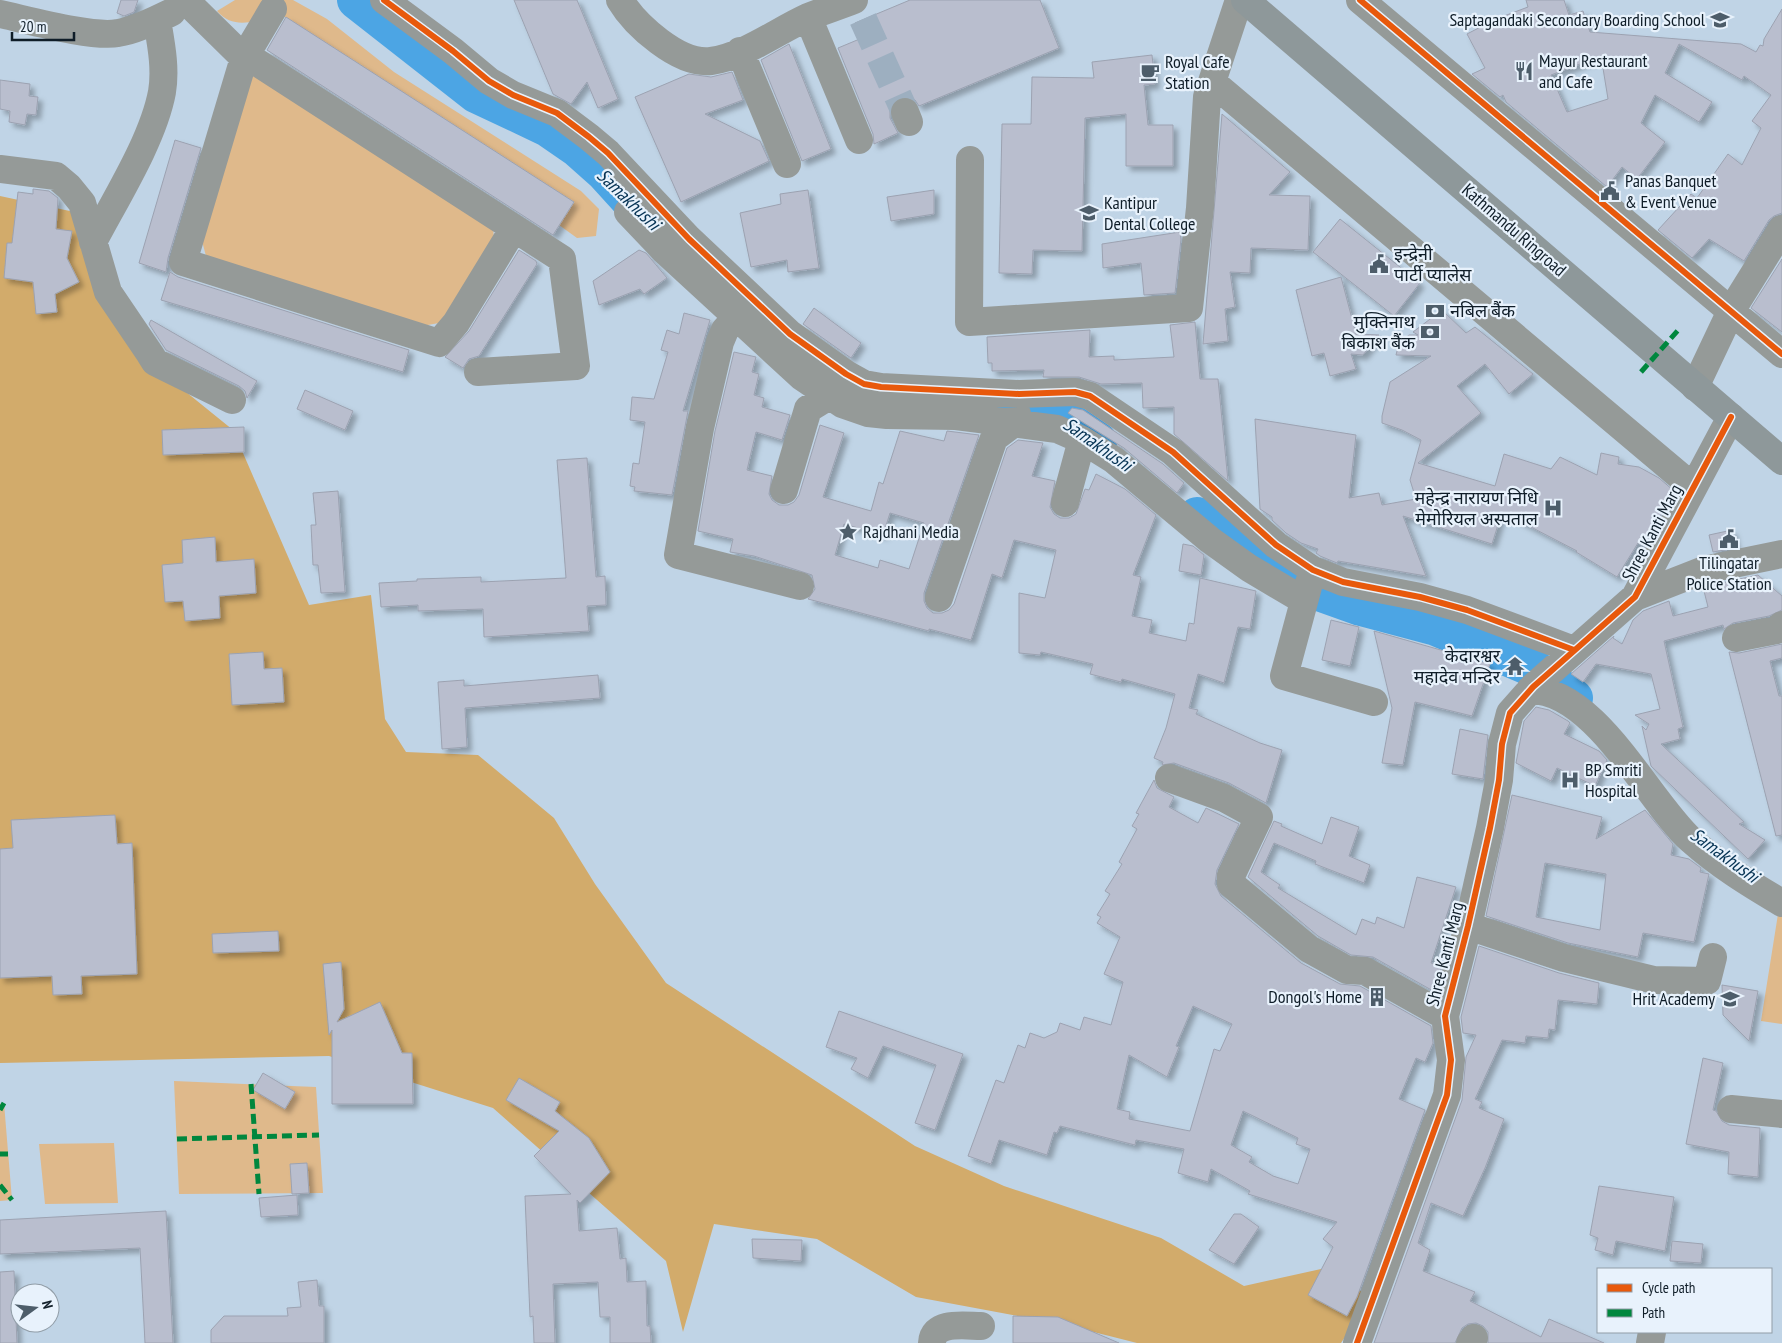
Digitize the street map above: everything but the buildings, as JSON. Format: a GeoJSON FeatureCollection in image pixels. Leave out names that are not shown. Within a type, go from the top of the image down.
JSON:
{"type":"FeatureCollection","features":[{"type":"Feature","properties":{"kind":"highway","name":"Kathmandu Ringroad"},"geometry":{"type":"LineString","coordinates":[[1245,0],[1782,461]]}},
{"type":"Feature","properties":{"kind":"street"},"geometry":{"type":"LineString","coordinates":[[384,0],[453,51],[489,81],[513,95],[557,113],[608,152],[689,239],[745,308]]}},
{"type":"Feature","properties":{"kind":"street"},"geometry":{"type":"LineString","coordinates":[[620,0],[628,14],[644,30],[687,59],[710,61],[740,51],[808,17],[858,6]]}},
{"type":"Feature","properties":{"kind":"street"},"geometry":{"type":"LineString","coordinates":[[970,160],[969,322],[1189,308],[1200,208],[1207,98],[1239,0]]}},
{"type":"Feature","properties":{"kind":"street"},"geometry":{"type":"LineString","coordinates":[[1360,0],[1782,354]]}},
{"type":"Feature","properties":{"kind":"street"},"geometry":{"type":"LineString","coordinates":[[0,14],[94,33],[116,34],[157,20],[190,2],[244,58],[258,63],[562,259],[576,366],[478,372]]}},
{"type":"Feature","properties":{"kind":"street"},"geometry":{"type":"LineString","coordinates":[[273,9],[244,58],[183,262],[439,343],[456,323],[514,228]]}},
{"type":"Feature","properties":{"kind":"street"},"geometry":{"type":"LineString","coordinates":[[808,17],[859,140]]}},
{"type":"Feature","properties":{"kind":"street"},"geometry":{"type":"LineString","coordinates":[[93,242],[148,135],[162,92],[164,62],[157,20]]}},
{"type":"Feature","properties":{"kind":"street"},"geometry":{"type":"LineString","coordinates":[[740,51],[788,164]]}},
{"type":"Feature","properties":{"kind":"street"},"geometry":{"type":"LineString","coordinates":[[1212,82],[1693,487]]}},
{"type":"Feature","properties":{"kind":"street"},"geometry":{"type":"LineString","coordinates":[[0,169],[56,176],[69,187],[82,203],[108,292],[155,362],[232,400]]}},
{"type":"Feature","properties":{"kind":"street"},"geometry":{"type":"LineString","coordinates":[[628,212],[745,308],[790,334],[838,386]]}},
{"type":"Feature","properties":{"kind":"street"},"geometry":{"type":"LineString","coordinates":[[1695,387],[1731,311],[1782,229]]}},
{"type":"Feature","properties":{"kind":"street"},"geometry":{"type":"LineString","coordinates":[[745,308],[725,330],[720,342],[698,437],[678,555],[800,586]]}},
{"type":"Feature","properties":{"kind":"street"},"geometry":{"type":"LineString","coordinates":[[784,490],[808,409],[838,386],[864,384],[882,386],[1017,409],[1082,440],[1114,460],[1210,540],[1241,562],[1308,586],[1343,582],[1420,596],[1466,610],[1565,658]]}},
{"type":"Feature","properties":{"kind":"street"},"geometry":{"type":"LineString","coordinates":[[939,598],[994,438],[1017,409],[1075,392],[1090,396],[1173,452],[1276,545],[1308,586]]}},
{"type":"Feature","properties":{"kind":"street","name":"Shree Kanti Marg"},"geometry":{"type":"LineString","coordinates":[[1357,1343],[1447,1095],[1451,1060],[1445,1016],[1490,828],[1502,744],[1510,713],[1531,688],[1636,597],[1731,417]]}},
{"type":"Feature","properties":{"kind":"street"},"geometry":{"type":"LineString","coordinates":[[1065,503],[1082,440]]}},
{"type":"Feature","properties":{"kind":"street"},"geometry":{"type":"LineString","coordinates":[[1636,597],[1704,570],[1782,554]]}},
{"type":"Feature","properties":{"kind":"street"},"geometry":{"type":"LineString","coordinates":[[1308,586],[1284,676],[1374,702]]}},
{"type":"Feature","properties":{"kind":"street"},"geometry":{"type":"LineString","coordinates":[[1736,638],[1777,630],[1782,625]]}},
{"type":"Feature","properties":{"kind":"street"},"geometry":{"type":"LineString","coordinates":[[1531,688],[1570,702],[1630,762],[1690,839],[1737,877],[1782,903]]}},
{"type":"Feature","properties":{"kind":"street"},"geometry":{"type":"LineString","coordinates":[[1169,778],[1224,798],[1260,818],[1231,876],[1231,884],[1309,949],[1347,970],[1365,971],[1445,1016]]}},
{"type":"Feature","properties":{"kind":"street"},"geometry":{"type":"LineString","coordinates":[[1468,926],[1564,958],[1654,980],[1707,981],[1713,957]]}},
{"type":"Feature","properties":{"kind":"street"},"geometry":{"type":"LineString","coordinates":[[1731,1109],[1782,1114]]}},
{"type":"Feature","properties":{"kind":"street"},"geometry":{"type":"LineString","coordinates":[[932,1343],[932,1338],[946,1326],[981,1326]]}},
{"type":"Feature","properties":{"kind":"shaded area"},"geometry":{"type":"Polygon","coordinates":[[[235,0],[293,0],[327,19],[394,72],[581,191],[599,209],[596,236],[577,238],[559,225],[574,202],[282,15],[239,23],[231,21],[217,11],[235,0]]]}},
{"type":"Feature","properties":{"kind":"shaded area"},"geometry":{"type":"Polygon","coordinates":[[[259,72],[493,226],[494,240],[458,305],[439,323],[422,326],[206,256],[202,241],[251,78],[259,72]]]}},
{"type":"Feature","properties":{"kind":"shaded area"},"geometry":{"type":"Polygon","coordinates":[[[0,196],[79,213],[149,362],[233,430],[309,605],[371,595],[385,719],[406,752],[478,755],[554,818],[595,884],[666,983],[915,1146],[1004,1186],[1161,1238],[1244,1286],[1321,1269],[1371,1297],[1341,1343],[1137,1343],[1066,1325],[916,1297],[817,1239],[714,1224],[683,1332],[666,1261],[493,1108],[329,1056],[0,1063],[0,196]]]}},
{"type":"Feature","properties":{"kind":"shaded area"},"geometry":{"type":"Polygon","coordinates":[[[1778,914],[1782,915],[1782,1024],[1761,1021],[1778,914]]]}},
{"type":"Feature","properties":{"kind":"shaded area"},"geometry":{"type":"Polygon","coordinates":[[[174,1081],[316,1087],[323,1193],[179,1194],[174,1081]]]}},
{"type":"Feature","properties":{"kind":"shaded area"},"geometry":{"type":"Polygon","coordinates":[[[4,1103],[12,1200],[0,1201],[0,1104],[4,1103]]]}},
{"type":"Feature","properties":{"kind":"shaded area"},"geometry":{"type":"Polygon","coordinates":[[[114,1143],[118,1203],[45,1204],[39,1144],[114,1143]]]}},
{"type":"Feature","properties":{"kind":"waterway","name":"Samakhushi"},"geometry":{"type":"LineString","coordinates":[[356,0],[476,94],[548,128],[577,148],[604,172],[634,205],[666,234]]}},
{"type":"Feature","properties":{"kind":"waterway","name":"Samakhushi"},"geometry":{"type":"LineString","coordinates":[[978,408],[1051,413],[1073,424],[1098,441]]}},
{"type":"Feature","properties":{"kind":"waterway","name":"Samakhushi"},"geometry":{"type":"LineString","coordinates":[[1197,516],[1305,587],[1361,607],[1436,627],[1535,669],[1574,698]]}},
{"type":"Feature","properties":{"kind":"tunnel"},"geometry":{"type":"LineString","coordinates":[[863,19],[905,112]]}},
{"type":"Feature","properties":{"kind":"marked path"},"geometry":{"type":"LineString","coordinates":[[1641,372],[1680,328]]}},
{"type":"Feature","properties":{"kind":"marked path"},"geometry":{"type":"LineString","coordinates":[[251,1084],[259,1194]]}},
{"type":"Feature","properties":{"kind":"marked path"},"geometry":{"type":"LineString","coordinates":[[0,1110],[4,1103]]}},
{"type":"Feature","properties":{"kind":"marked path"},"geometry":{"type":"LineString","coordinates":[[177,1139],[319,1135]]}},
{"type":"Feature","properties":{"kind":"marked path"},"geometry":{"type":"LineString","coordinates":[[0,1154],[8,1154]]}},
{"type":"Feature","properties":{"kind":"marked path"},"geometry":{"type":"LineString","coordinates":[[0,1185],[12,1200]]}},
{"type":"Feature","properties":{"kind":"cycle path"},"geometry":{"type":"LineString","coordinates":[[384,0],[453,51],[489,81],[513,95],[557,113],[589,137],[608,153],[689,239],[790,334],[846,374],[864,384],[881,387],[1019,394],[1075,392],[1090,396],[1173,452],[1276,545],[1313,570],[1343,582],[1420,597],[1467,610],[1574,650]]}},
{"type":"Feature","properties":{"kind":"cycle path"},"geometry":{"type":"LineString","coordinates":[[1360,0],[1782,354]]}},
{"type":"Feature","properties":{"kind":"cycle path"},"geometry":{"type":"LineString","coordinates":[[1357,1343],[1447,1095],[1451,1060],[1445,1016],[1490,828],[1499,780],[1502,744],[1510,713],[1533,687],[1635,597],[1731,417]]}},
{"type":"Feature","properties":{"kind":"place","name":"Saptagandaki Secondary Boarding School"},"geometry":{"type":"Point","coordinates":[1720,20]}},
{"type":"Feature","properties":{"kind":"place","name":"Mayur Restaurant and Cafe"},"geometry":{"type":"Point","coordinates":[1524,71]}},
{"type":"Feature","properties":{"kind":"place","name":"Royal Cafe Station"},"geometry":{"type":"Point","coordinates":[1150,72]}},
{"type":"Feature","properties":{"kind":"place","name":"Panas Banquet & Event Venue"},"geometry":{"type":"Point","coordinates":[1610,191]}},
{"type":"Feature","properties":{"kind":"place","name":"Kantipur Dental College"},"geometry":{"type":"Point","coordinates":[1089,213]}},
{"type":"Feature","properties":{"kind":"place","name":"इन्द्रेनी पार्टी प्यालेस"},"geometry":{"type":"Point","coordinates":[1379,264]}},
{"type":"Feature","properties":{"kind":"place","name":"नबिल बैंक"},"geometry":{"type":"Point","coordinates":[1435,311]}},
{"type":"Feature","properties":{"kind":"place","name":"मुक्तिनाथ बिकाश बैंक"},"geometry":{"type":"Point","coordinates":[1430,332]}},
{"type":"Feature","properties":{"kind":"place","name":"महेन्द्र नारायण निधि मेमोरियल अस्पताल"},"geometry":{"type":"Point","coordinates":[1553,508]}},
{"type":"Feature","properties":{"kind":"place","name":"Rajdhani Media"},"geometry":{"type":"Point","coordinates":[848,532]}},
{"type":"Feature","properties":{"kind":"place","name":"Tilingatar Police Station"},"geometry":{"type":"Point","coordinates":[1729,539]}},
{"type":"Feature","properties":{"kind":"place","name":"केदारश्वर महादेव मन्दिर"},"geometry":{"type":"Point","coordinates":[1515,666]}},
{"type":"Feature","properties":{"kind":"place","name":"BP Smriti Hospital"},"geometry":{"type":"Point","coordinates":[1570,780]}},
{"type":"Feature","properties":{"kind":"place","name":"Dongol's Home"},"geometry":{"type":"Point","coordinates":[1377,997]}},
{"type":"Feature","properties":{"kind":"place","name":"Hrit Academy"},"geometry":{"type":"Point","coordinates":[1730,999]}}]}
